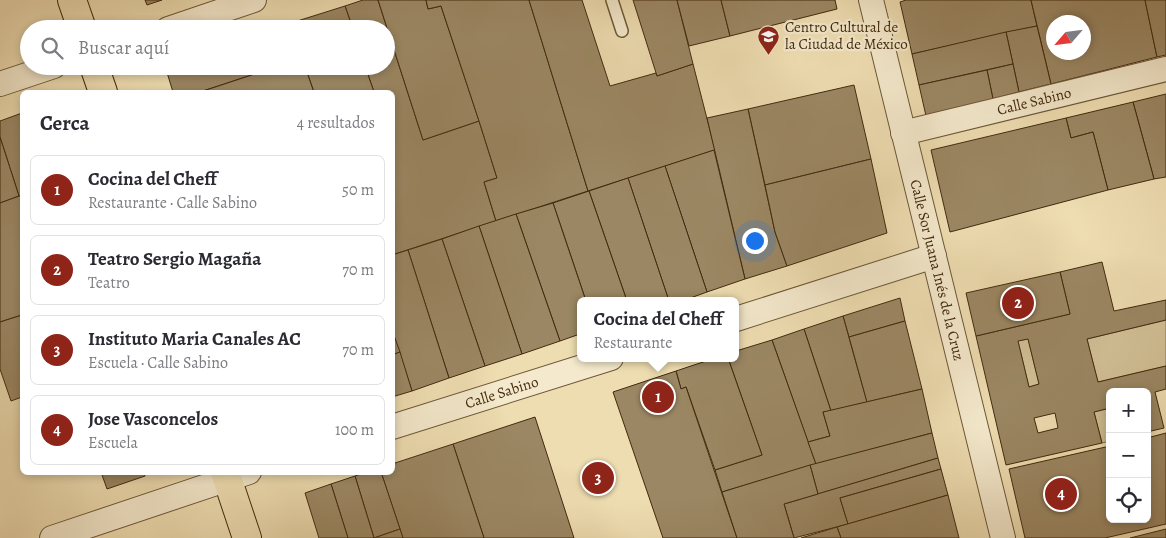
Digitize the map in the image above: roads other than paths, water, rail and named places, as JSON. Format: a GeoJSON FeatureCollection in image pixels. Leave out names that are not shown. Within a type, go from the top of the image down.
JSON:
{"type":"FeatureCollection","features":[{"type":"Feature","properties":{"kind":"main road"},"geometry":{"type":"LineString","coordinates":[[72,0],[79,20]]}},
{"type":"Feature","properties":{"kind":"main road"},"geometry":{"type":"LineString","coordinates":[[97,75],[102,90]]}},
{"type":"Feature","properties":{"kind":"main road"},"geometry":{"type":"LineString","coordinates":[[234,475],[247,538]]}},
{"type":"Feature","properties":{"kind":"street"},"geometry":{"type":"LineString","coordinates":[[195,20],[254,0]]}},
{"type":"Feature","properties":{"kind":"street","name":"Calle Sor Juana Inés de la Cruz"},"geometry":{"type":"LineString","coordinates":[[871,0],[1003,538]]}},
{"type":"Feature","properties":{"kind":"street","name":"Calle Sabino"},"geometry":{"type":"LineString","coordinates":[[903,133],[1166,69]]}},
{"type":"Feature","properties":{"kind":"street"},"geometry":{"type":"LineString","coordinates":[[0,84],[27,75]]}},
{"type":"Feature","properties":{"kind":"street"},"geometry":{"type":"LineString","coordinates":[[739,318],[934,256]]}},
{"type":"Feature","properties":{"kind":"street","name":"Calle Sabino"},"geometry":{"type":"LineString","coordinates":[[395,426],[598,362]]}},
{"type":"Feature","properties":{"kind":"street"},"geometry":{"type":"LineString","coordinates":[[52,538],[234,475]]}},
{"type":"Feature","properties":{"kind":"lane"},"geometry":{"type":"LineString","coordinates":[[612,0],[622,31]]}},
{"type":"Feature","properties":{"kind":"place","name":"Centro Cultural de la Ciudad de México"},"geometry":{"type":"Point","coordinates":[769,55]}},
{"type":"Feature","properties":{"kind":"place","name":"Teatro Sergio Magaña"},"geometry":{"type":"Point","coordinates":[1018,303]}},
{"type":"Feature","properties":{"kind":"place","name":"Cocina del Cheff"},"geometry":{"type":"Point","coordinates":[658,397]}},
{"type":"Feature","properties":{"kind":"place","name":"Instituto Maria Canales AC"},"geometry":{"type":"Point","coordinates":[598,478]}},
{"type":"Feature","properties":{"kind":"place","name":"Jose Vasconcelos"},"geometry":{"type":"Point","coordinates":[1061,494]}}]}
